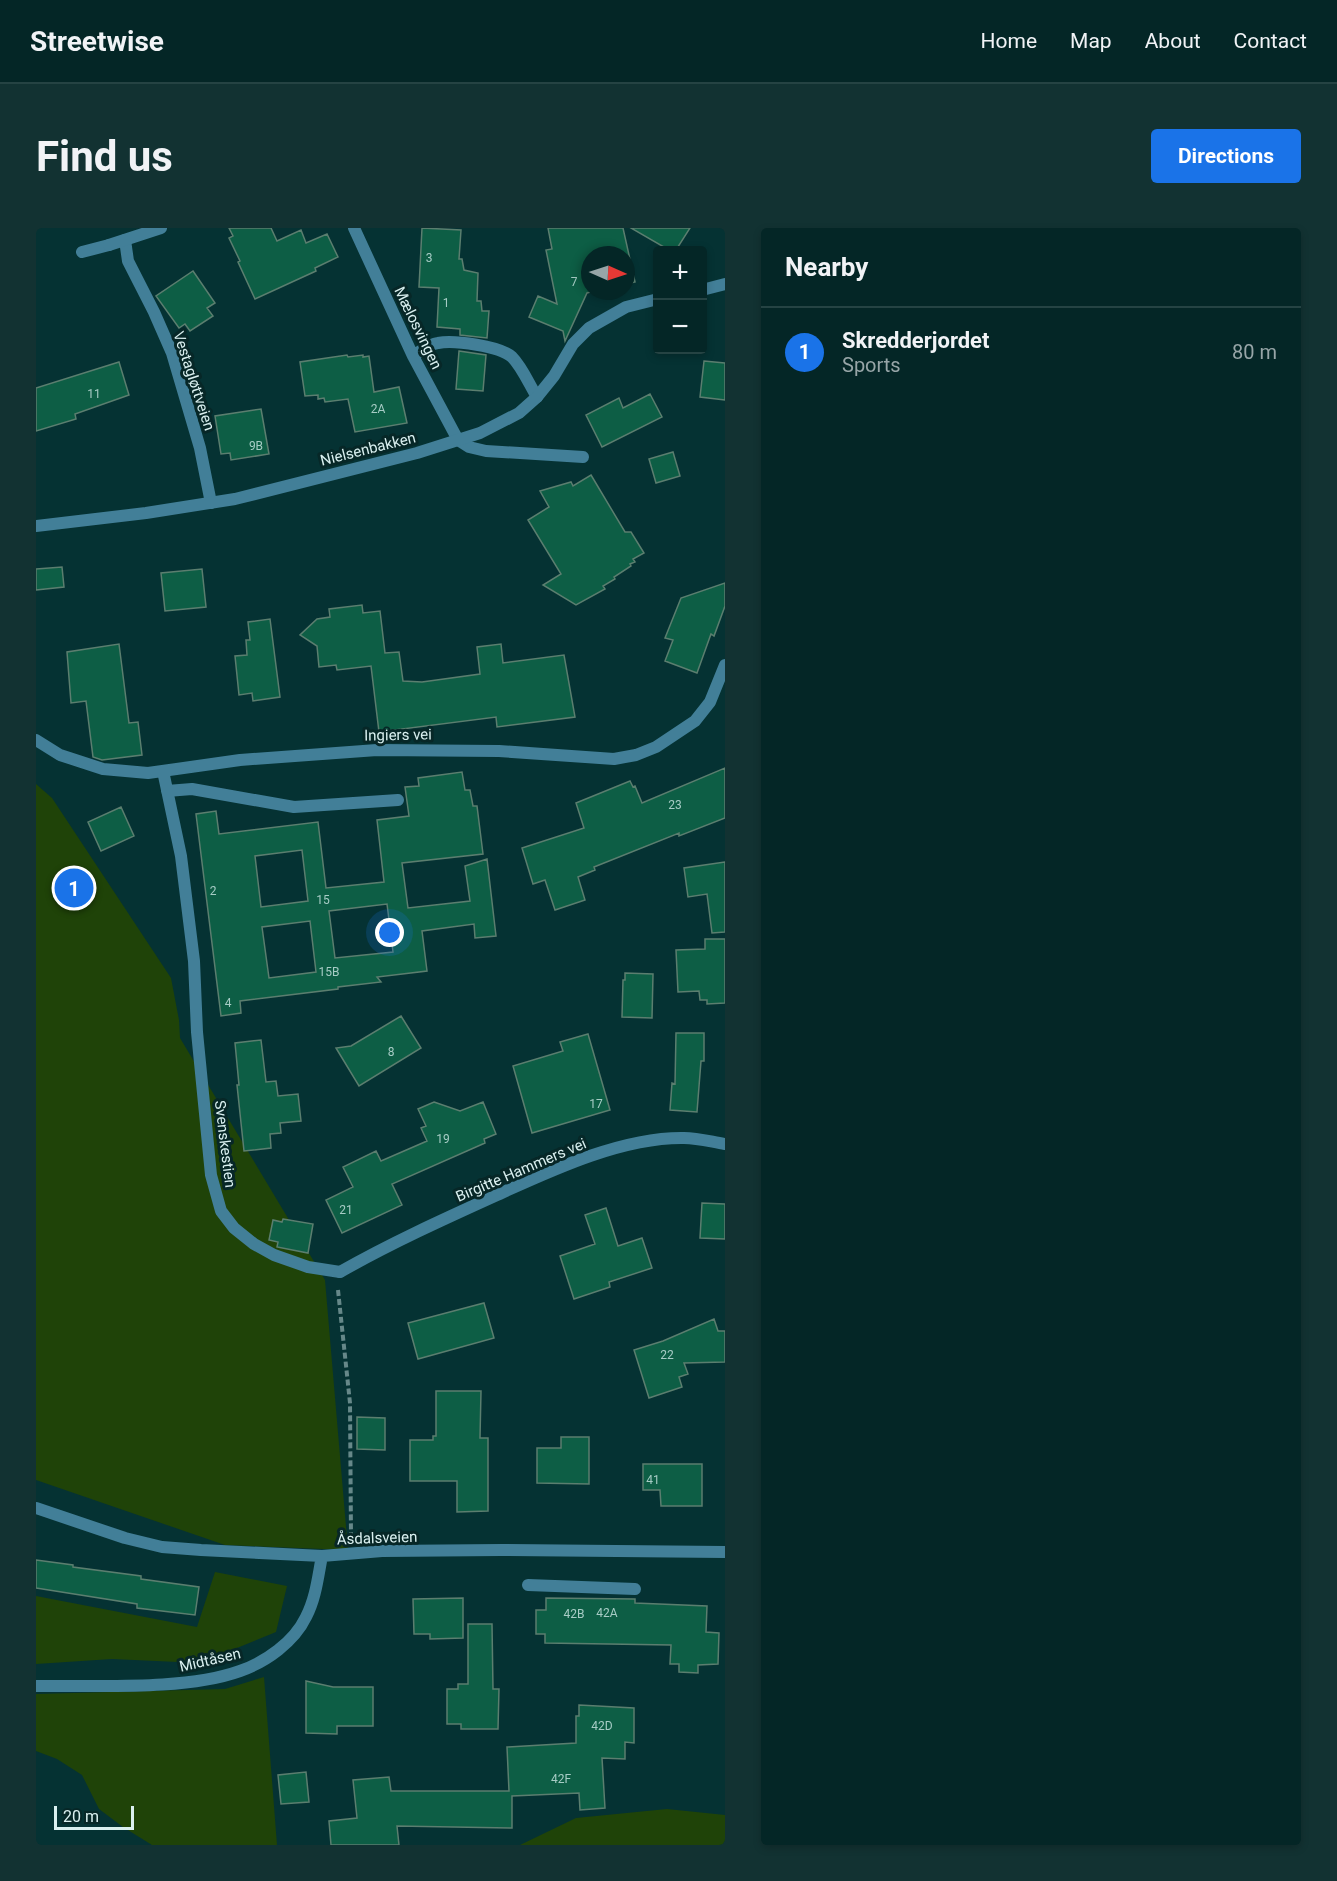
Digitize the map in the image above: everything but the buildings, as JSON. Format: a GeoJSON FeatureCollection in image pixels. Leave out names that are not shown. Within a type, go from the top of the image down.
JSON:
{"type":"FeatureCollection","features":[{"type":"Feature","properties":{"kind":"street"},"geometry":{"type":"LineString","coordinates":[[82,252],[161,228]]}},
{"type":"Feature","properties":{"kind":"street","name":"Mælosvingen"},"geometry":{"type":"LineString","coordinates":[[354,228],[413,356],[458,440]]}},
{"type":"Feature","properties":{"kind":"street","name":"Vestagløttveien"},"geometry":{"type":"LineString","coordinates":[[125,240],[128,261],[166,337],[175,362],[202,457],[211,503]]}},
{"type":"Feature","properties":{"kind":"street"},"geometry":{"type":"LineString","coordinates":[[707,289],[725,284]]}},
{"type":"Feature","properties":{"kind":"street","name":"Nielsenbakken"},"geometry":{"type":"LineString","coordinates":[[36,526],[235,499],[417,453],[480,433],[519,412],[537,397],[554,376],[573,344],[589,328],[626,307],[653,300]]}},
{"type":"Feature","properties":{"kind":"street"},"geometry":{"type":"LineString","coordinates":[[413,356],[433,344],[447,342],[470,344],[503,352],[511,356],[518,365],[537,397]]}},
{"type":"Feature","properties":{"kind":"street"},"geometry":{"type":"LineString","coordinates":[[458,440],[469,447],[486,451],[583,457]]}},
{"type":"Feature","properties":{"kind":"street","name":"Ingiers vei"},"geometry":{"type":"LineString","coordinates":[[36,740],[60,755],[103,769],[148,773],[240,760],[334,752],[440,749],[614,759],[636,755],[656,747],[695,721],[710,702],[725,665]]}},
{"type":"Feature","properties":{"kind":"street","name":"Svenskestien"},"geometry":{"type":"LineString","coordinates":[[163,771],[181,856],[194,961],[197,1032],[211,1175],[221,1211],[234,1228],[254,1244],[274,1255],[308,1267],[340,1272]]}},
{"type":"Feature","properties":{"kind":"street"},"geometry":{"type":"LineString","coordinates":[[167,791],[192,789],[294,807],[398,800]]}},
{"type":"Feature","properties":{"kind":"street","name":"Birgitte Hammers vei"},"geometry":{"type":"LineString","coordinates":[[340,1272],[455,1214],[552,1170],[589,1156],[641,1143],[684,1138],[725,1144]]}},
{"type":"Feature","properties":{"kind":"street","name":"Åsdalsveien"},"geometry":{"type":"LineString","coordinates":[[36,1508],[125,1538],[162,1547],[322,1556],[351,1552],[501,1550],[725,1552]]}},
{"type":"Feature","properties":{"kind":"street","name":"Midtåsen"},"geometry":{"type":"LineString","coordinates":[[36,1686],[169,1684],[240,1671],[264,1659],[288,1641],[306,1618],[315,1592],[322,1556]]}},
{"type":"Feature","properties":{"kind":"street"},"geometry":{"type":"LineString","coordinates":[[528,1585],[635,1589]]}},
{"type":"Feature","properties":{"kind":"path"},"geometry":{"type":"LineString","coordinates":[[340,1272],[338,1288],[350,1403],[351,1552]]}},
{"type":"Feature","properties":{"kind":"green space"},"geometry":{"type":"Polygon","coordinates":[[[36,784],[52,798],[171,978],[180,1038],[325,1280],[348,1550],[225,1545],[36,1480],[36,784]]]}},
{"type":"Feature","properties":{"kind":"green space"},"geometry":{"type":"Polygon","coordinates":[[[215,1572],[287,1586],[276,1632],[200,1663],[112,1659],[36,1664],[36,1596],[197,1627],[215,1572]]]}},
{"type":"Feature","properties":{"kind":"green space"},"geometry":{"type":"Polygon","coordinates":[[[264,1677],[277,1845],[152,1845],[99,1809],[82,1775],[57,1759],[36,1751],[36,1694],[225,1689],[264,1677]]]}},
{"type":"Feature","properties":{"kind":"green space"},"geometry":{"type":"Polygon","coordinates":[[[667,1809],[725,1815],[725,1845],[520,1845],[576,1818],[667,1809]]]}},
{"type":"Feature","properties":{"kind":"place","name":"Skredderjordet"},"geometry":{"type":"Point","coordinates":[74,888]}}]}
